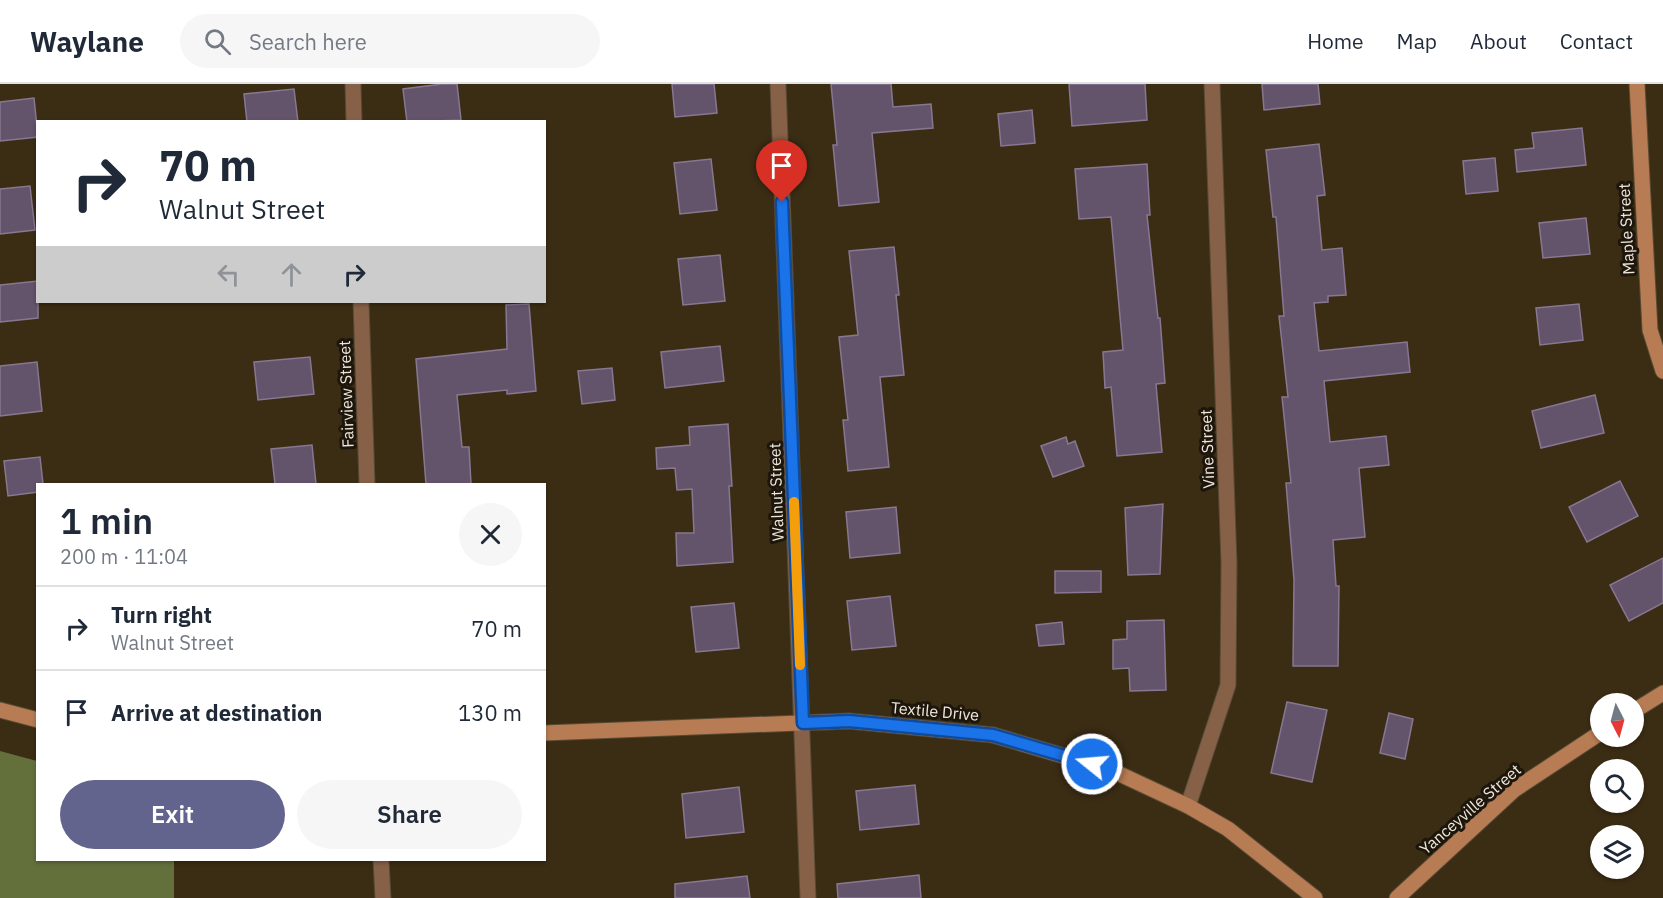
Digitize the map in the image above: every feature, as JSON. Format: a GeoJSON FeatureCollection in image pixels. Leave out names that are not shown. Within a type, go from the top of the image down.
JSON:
{"type":"FeatureCollection","features":[{"type":"Feature","properties":{"kind":"street"},"geometry":{"type":"LineString","coordinates":[[353,84],[354,120]]}},
{"type":"Feature","properties":{"kind":"street","name":"Walnut Street"},"geometry":{"type":"LineString","coordinates":[[778,84],[808,898]]}},
{"type":"Feature","properties":{"kind":"street","name":"Vine Street"},"geometry":{"type":"LineString","coordinates":[[1188,806],[1228,685],[1229,563],[1212,84]]}},
{"type":"Feature","properties":{"kind":"street","name":"Maple Street"},"geometry":{"type":"LineString","coordinates":[[1637,84],[1650,330],[1663,371]]}},
{"type":"Feature","properties":{"kind":"street","name":"Fairview Street"},"geometry":{"type":"LineString","coordinates":[[361,303],[367,483]]}},
{"type":"Feature","properties":{"kind":"street"},"geometry":{"type":"LineString","coordinates":[[1644,705],[1663,693]]}},
{"type":"Feature","properties":{"kind":"street"},"geometry":{"type":"LineString","coordinates":[[0,710],[36,719]]}},
{"type":"Feature","properties":{"kind":"street","name":"Textile Drive"},"geometry":{"type":"LineString","coordinates":[[546,733],[849,721],[993,735],[1111,770],[1188,806],[1228,829],[1315,898]]}},
{"type":"Feature","properties":{"kind":"street","name":"Yanceyville Street"},"geometry":{"type":"LineString","coordinates":[[1397,898],[1514,790],[1590,740]]}},
{"type":"Feature","properties":{"kind":"street"},"geometry":{"type":"LineString","coordinates":[[381,861],[383,898]]}},
{"type":"Feature","properties":{"kind":"green space"},"geometry":{"type":"Polygon","coordinates":[[[0,751],[36,761],[36,861],[174,861],[174,898],[0,898],[0,751]]]}},
{"type":"Feature","properties":{"kind":"building"},"geometry":{"type":"Polygon","coordinates":[[[457,84],[461,120],[407,120],[403,89],[457,84]]]}},
{"type":"Feature","properties":{"kind":"building"},"geometry":{"type":"Polygon","coordinates":[[[672,84],[714,84],[717,113],[675,117],[672,84]]]}},
{"type":"Feature","properties":{"kind":"building"},"geometry":{"type":"Polygon","coordinates":[[[831,84],[891,84],[893,107],[931,104],[933,128],[872,133],[879,202],[839,206],[833,145],[837,145],[831,84]]]}},
{"type":"Feature","properties":{"kind":"building"},"geometry":{"type":"Polygon","coordinates":[[[1069,84],[1145,84],[1147,120],[1072,126],[1069,84]]]}},
{"type":"Feature","properties":{"kind":"building"},"geometry":{"type":"Polygon","coordinates":[[[1262,84],[1318,84],[1320,104],[1264,110],[1262,84]]]}},
{"type":"Feature","properties":{"kind":"building"},"geometry":{"type":"Polygon","coordinates":[[[294,89],[298,120],[247,120],[244,94],[294,89]]]}},
{"type":"Feature","properties":{"kind":"building"},"geometry":{"type":"Polygon","coordinates":[[[34,98],[36,137],[0,141],[0,102],[34,98]]]}},
{"type":"Feature","properties":{"kind":"building"},"geometry":{"type":"Polygon","coordinates":[[[1032,110],[1035,143],[1001,146],[998,114],[1032,110]]]}},
{"type":"Feature","properties":{"kind":"building"},"geometry":{"type":"Polygon","coordinates":[[[1582,128],[1586,165],[1517,172],[1515,150],[1534,148],[1532,133],[1582,128]]]}},
{"type":"Feature","properties":{"kind":"building"},"geometry":{"type":"Polygon","coordinates":[[[1319,144],[1325,195],[1317,196],[1322,250],[1342,248],[1346,295],[1328,296],[1328,302],[1314,303],[1319,351],[1407,342],[1410,372],[1324,381],[1330,442],[1386,436],[1389,465],[1359,468],[1365,537],[1333,540],[1336,586],[1339,586],[1338,666],[1293,666],[1294,580],[1286,483],[1291,483],[1282,397],[1288,397],[1279,316],[1284,316],[1276,217],[1273,217],[1266,150],[1319,144]]]}},
{"type":"Feature","properties":{"kind":"building"},"geometry":{"type":"Polygon","coordinates":[[[1495,158],[1498,191],[1466,194],[1463,161],[1495,158]]]}},
{"type":"Feature","properties":{"kind":"building"},"geometry":{"type":"Polygon","coordinates":[[[711,159],[717,210],[680,214],[674,163],[711,159]]]}},
{"type":"Feature","properties":{"kind":"building"},"geometry":{"type":"Polygon","coordinates":[[[1147,164],[1150,215],[1147,215],[1158,318],[1160,318],[1165,383],[1156,384],[1162,452],[1117,456],[1111,387],[1105,388],[1103,352],[1123,350],[1111,217],[1079,219],[1075,169],[1147,164]]]}},
{"type":"Feature","properties":{"kind":"building"},"geometry":{"type":"Polygon","coordinates":[[[30,186],[35,230],[0,234],[0,189],[30,186]]]}},
{"type":"Feature","properties":{"kind":"building"},"geometry":{"type":"Polygon","coordinates":[[[1586,218],[1590,254],[1543,258],[1539,223],[1586,218]]]}},
{"type":"Feature","properties":{"kind":"building"},"geometry":{"type":"Polygon","coordinates":[[[894,247],[904,375],[880,377],[889,467],[848,471],[843,420],[848,420],[839,337],[858,335],[849,251],[894,247]]]}},
{"type":"Feature","properties":{"kind":"building"},"geometry":{"type":"Polygon","coordinates":[[[720,255],[725,301],[683,305],[678,259],[720,255]]]}},
{"type":"Feature","properties":{"kind":"building"},"geometry":{"type":"Polygon","coordinates":[[[36,281],[38,318],[0,322],[0,285],[36,281]]]}},
{"type":"Feature","properties":{"kind":"building"},"geometry":{"type":"Polygon","coordinates":[[[529,304],[536,391],[507,394],[507,390],[457,395],[462,447],[469,447],[471,483],[426,483],[416,359],[507,349],[506,305],[529,304]]]}},
{"type":"Feature","properties":{"kind":"building"},"geometry":{"type":"Polygon","coordinates":[[[1579,304],[1583,340],[1540,345],[1536,308],[1579,304]]]}},
{"type":"Feature","properties":{"kind":"building"},"geometry":{"type":"Polygon","coordinates":[[[720,346],[724,381],[665,388],[661,352],[720,346]]]}},
{"type":"Feature","properties":{"kind":"building"},"geometry":{"type":"Polygon","coordinates":[[[310,357],[314,394],[258,400],[254,362],[310,357]]]}},
{"type":"Feature","properties":{"kind":"building"},"geometry":{"type":"Polygon","coordinates":[[[37,362],[42,411],[0,416],[0,366],[37,362]]]}},
{"type":"Feature","properties":{"kind":"building"},"geometry":{"type":"Polygon","coordinates":[[[612,368],[615,400],[582,404],[578,371],[612,368]]]}},
{"type":"Feature","properties":{"kind":"building"},"geometry":{"type":"Polygon","coordinates":[[[1595,395],[1604,433],[1541,448],[1532,411],[1595,395]]]}},
{"type":"Feature","properties":{"kind":"building"},"geometry":{"type":"Polygon","coordinates":[[[728,424],[733,562],[677,566],[676,533],[694,533],[692,489],[677,490],[675,468],[657,469],[656,448],[690,445],[689,427],[728,424]]]}},
{"type":"Feature","properties":{"kind":"building"},"geometry":{"type":"Polygon","coordinates":[[[1066,437],[1068,444],[1075,441],[1084,466],[1053,477],[1041,446],[1066,437]]]}},
{"type":"Feature","properties":{"kind":"building"},"geometry":{"type":"Polygon","coordinates":[[[312,445],[316,483],[275,483],[271,449],[312,445]]]}},
{"type":"Feature","properties":{"kind":"building"},"geometry":{"type":"Polygon","coordinates":[[[40,457],[43,483],[36,483],[36,492],[8,496],[4,461],[40,457]]]}},
{"type":"Feature","properties":{"kind":"building"},"geometry":{"type":"Polygon","coordinates":[[[1620,481],[1638,516],[1587,542],[1569,507],[1620,481]]]}},
{"type":"Feature","properties":{"kind":"building"},"geometry":{"type":"Polygon","coordinates":[[[1163,504],[1160,574],[1128,575],[1125,508],[1163,504]]]}},
{"type":"Feature","properties":{"kind":"building"},"geometry":{"type":"Polygon","coordinates":[[[896,507],[900,553],[850,558],[846,512],[896,507]]]}},
{"type":"Feature","properties":{"kind":"building"},"geometry":{"type":"Polygon","coordinates":[[[1663,558],[1663,603],[1629,621],[1610,585],[1663,558]]]}},
{"type":"Feature","properties":{"kind":"building"},"geometry":{"type":"Polygon","coordinates":[[[1055,571],[1101,571],[1101,592],[1055,593],[1055,571]]]}},
{"type":"Feature","properties":{"kind":"building"},"geometry":{"type":"Polygon","coordinates":[[[890,596],[896,646],[852,650],[847,601],[890,596]]]}},
{"type":"Feature","properties":{"kind":"building"},"geometry":{"type":"Polygon","coordinates":[[[734,603],[739,648],[696,652],[691,607],[734,603]]]}},
{"type":"Feature","properties":{"kind":"building"},"geometry":{"type":"Polygon","coordinates":[[[1164,620],[1166,690],[1130,691],[1129,668],[1113,669],[1113,640],[1127,639],[1127,621],[1164,620]]]}},
{"type":"Feature","properties":{"kind":"building"},"geometry":{"type":"Polygon","coordinates":[[[1062,622],[1064,644],[1039,646],[1036,625],[1062,622]]]}},
{"type":"Feature","properties":{"kind":"building"},"geometry":{"type":"Polygon","coordinates":[[[1287,702],[1327,710],[1312,782],[1271,773],[1287,702]]]}},
{"type":"Feature","properties":{"kind":"building"},"geometry":{"type":"Polygon","coordinates":[[[1389,713],[1413,719],[1405,759],[1380,753],[1389,713]]]}},
{"type":"Feature","properties":{"kind":"building"},"geometry":{"type":"Polygon","coordinates":[[[915,785],[919,824],[860,830],[856,791],[915,785]]]}},
{"type":"Feature","properties":{"kind":"building"},"geometry":{"type":"Polygon","coordinates":[[[739,787],[744,832],[686,838],[682,794],[739,787]]]}},
{"type":"Feature","properties":{"kind":"building"},"geometry":{"type":"Polygon","coordinates":[[[919,875],[921,898],[838,898],[837,884],[919,875]]]}},
{"type":"Feature","properties":{"kind":"building"},"geometry":{"type":"Polygon","coordinates":[[[747,876],[750,898],[675,898],[675,884],[747,876]]]}},
{"type":"Feature","properties":{"kind":"slow traffic"},"geometry":{"type":"LineString","coordinates":[[794,502],[800,665]]}},
{"type":"Feature","properties":{"kind":"route"},"geometry":{"type":"LineString","coordinates":[[782,202],[803,723],[849,721],[993,735],[1092,764]]}}]}
